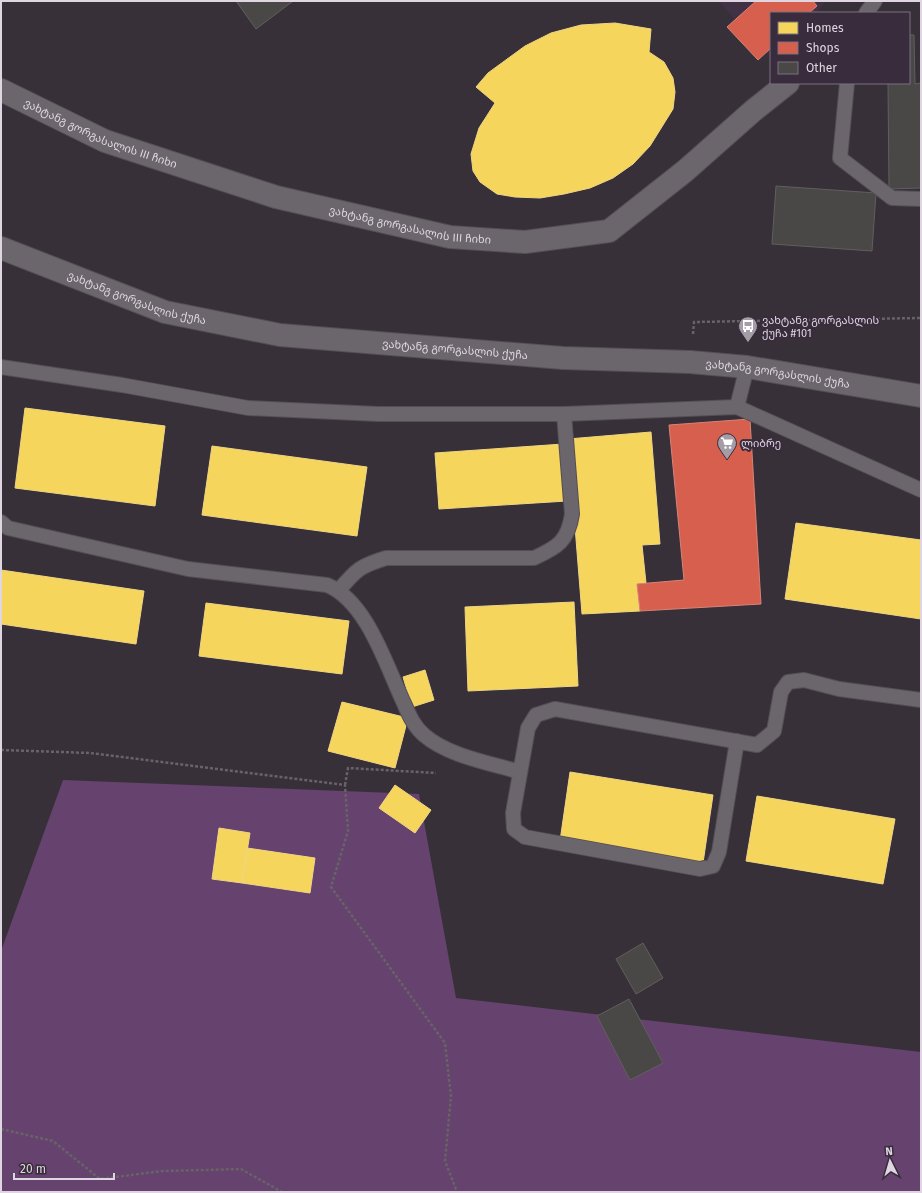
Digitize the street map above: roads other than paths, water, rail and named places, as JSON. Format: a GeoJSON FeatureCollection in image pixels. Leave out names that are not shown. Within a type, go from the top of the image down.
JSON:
{"type":"FeatureCollection","features":[{"type":"Feature","properties":{"kind":"street","name":"ვახტანგ გორგასალის III ჩიხი"},"geometry":{"type":"LineString","coordinates":[[1,90],[105,142],[276,197],[450,237],[525,242],[609,231],[685,171],[754,110],[787,84]]}},
{"type":"Feature","properties":{"kind":"street","name":"ვახტანგ გორგასლის ქუჩა"},"geometry":{"type":"LineString","coordinates":[[1,248],[165,312],[280,335],[563,358],[690,362],[748,367],[921,396]]}},
{"type":"Feature","properties":{"kind":"lane"},"geometry":{"type":"LineString","coordinates":[[867,12],[875,1]]}},
{"type":"Feature","properties":{"kind":"lane"},"geometry":{"type":"LineString","coordinates":[[847,84],[840,158],[892,198],[921,199]]}},
{"type":"Feature","properties":{"kind":"lane"},"geometry":{"type":"LineString","coordinates":[[1,367],[122,385],[248,408],[378,414],[564,414],[737,407],[921,490]]}},
{"type":"Feature","properties":{"kind":"lane"},"geometry":{"type":"LineString","coordinates":[[737,407],[748,367]]}},
{"type":"Feature","properties":{"kind":"lane"},"geometry":{"type":"LineString","coordinates":[[339,590],[353,574],[364,565],[386,558],[534,558],[551,551],[564,541],[570,529],[572,514],[564,414]]}},
{"type":"Feature","properties":{"kind":"lane"},"geometry":{"type":"LineString","coordinates":[[1,522],[8,528],[188,568],[327,585],[339,590],[366,622],[411,718],[424,735],[445,750],[520,772]]}},
{"type":"Feature","properties":{"kind":"lane"},"geometry":{"type":"LineString","coordinates":[[737,741],[719,852],[713,866],[700,869],[525,837],[514,829],[513,813],[528,728],[536,715],[555,709],[757,744],[774,731],[781,692],[788,682],[804,680],[839,689],[921,700]]}},
{"type":"Feature","properties":{"kind":"place","name":"ვახტანგ გორგასლის ქუჩა #101"},"geometry":{"type":"Point","coordinates":[748,343]}},
{"type":"Feature","properties":{"kind":"place","name":"ლიბრე"},"geometry":{"type":"Point","coordinates":[727,460]}}]}
